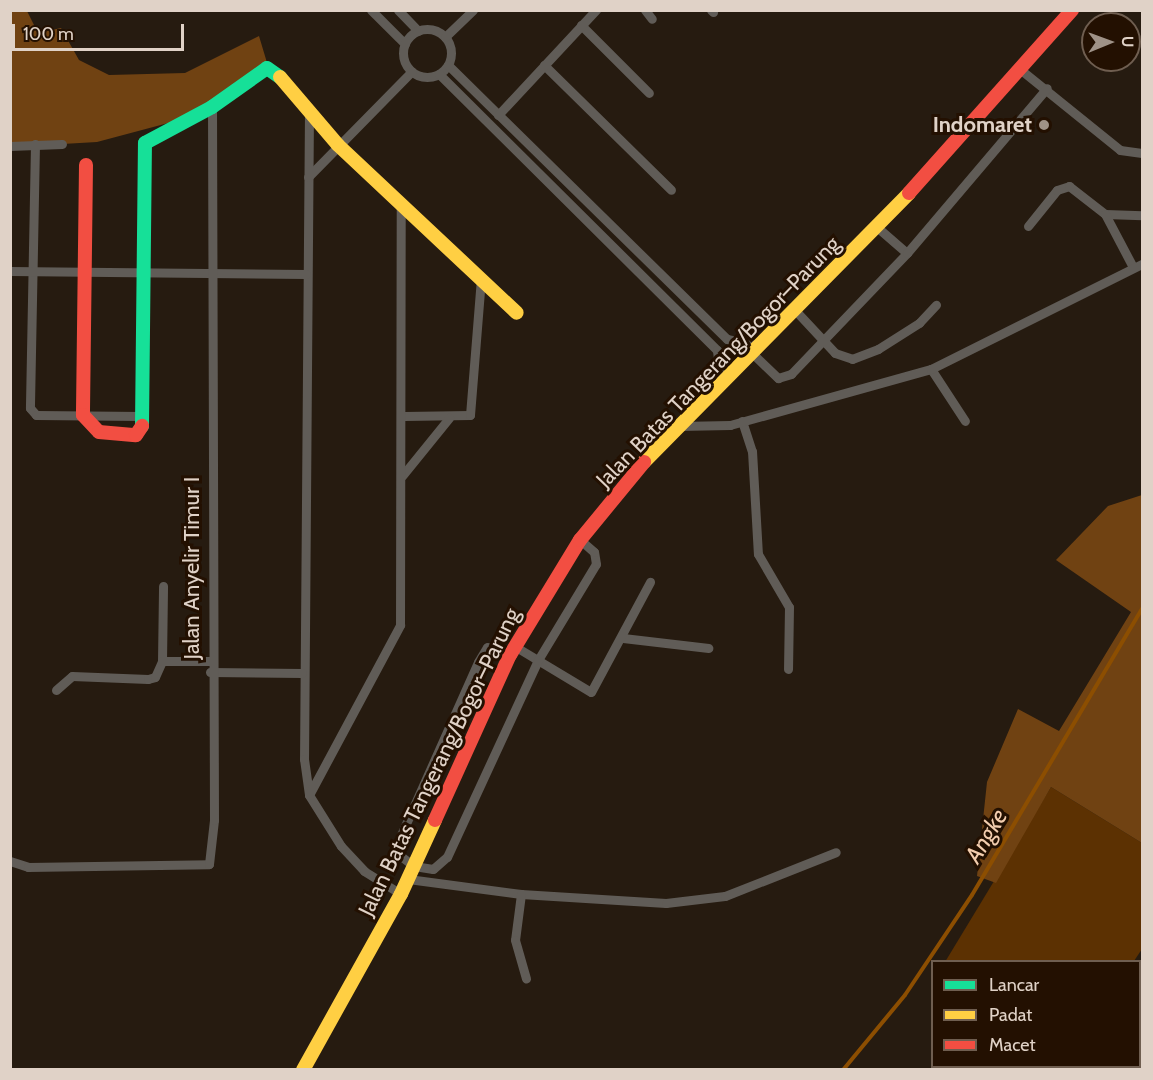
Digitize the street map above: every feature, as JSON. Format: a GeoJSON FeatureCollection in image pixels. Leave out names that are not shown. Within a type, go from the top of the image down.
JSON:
{"type":"FeatureCollection","features":[{"type":"Feature","properties":{"kind":"main road","name":"Jalan Batas Tangerang/Bogor–Parung"},"geometry":{"type":"LineString","coordinates":[[303,1070],[401,894],[513,651],[580,540],[638,468],[721,386],[794,308],[878,228],[1070,11]]}},
{"type":"Feature","properties":{"kind":"main road"},"geometry":{"type":"LineString","coordinates":[[86,165],[83,415],[99,432],[141,433],[141,272],[145,143],[212,107],[271,68],[338,145],[401,200],[517,313]]}},
{"type":"Feature","properties":{"kind":"street"},"geometry":{"type":"LineString","coordinates":[[371,10],[405,44]]}},
{"type":"Feature","properties":{"kind":"street"},"geometry":{"type":"LineString","coordinates":[[398,10],[418,31]]}},
{"type":"Feature","properties":{"kind":"street"},"geometry":{"type":"LineString","coordinates":[[445,37],[473,10]]}},
{"type":"Feature","properties":{"kind":"street"},"geometry":{"type":"LineString","coordinates":[[498,115],[596,10]]}},
{"type":"Feature","properties":{"kind":"street"},"geometry":{"type":"LineString","coordinates":[[645,10],[652,19]]}},
{"type":"Feature","properties":{"kind":"street"},"geometry":{"type":"LineString","coordinates":[[581,25],[649,93]]}},
{"type":"Feature","properties":{"kind":"street"},"geometry":{"type":"LineString","coordinates":[[428,29],[445,37],[451,51],[448,65],[439,74],[425,77],[412,71],[404,58],[405,44],[418,31],[428,29]]}},
{"type":"Feature","properties":{"kind":"street"},"geometry":{"type":"LineString","coordinates":[[448,65],[727,339],[756,350],[782,379],[825,341],[907,253],[1047,88]]}},
{"type":"Feature","properties":{"kind":"street"},"geometry":{"type":"LineString","coordinates":[[544,65],[671,190]]}},
{"type":"Feature","properties":{"kind":"street"},"geometry":{"type":"LineString","coordinates":[[1021,69],[1120,150],[1143,153]]}},
{"type":"Feature","properties":{"kind":"street"},"geometry":{"type":"LineString","coordinates":[[308,177],[412,71]]}},
{"type":"Feature","properties":{"kind":"street"},"geometry":{"type":"LineString","coordinates":[[439,74],[717,350],[721,386]]}},
{"type":"Feature","properties":{"kind":"street","name":"Jalan Anyelir Timur I"},"geometry":{"type":"LineString","coordinates":[[10,861],[27,867],[209,864],[214,820],[210,672],[212,107]]}},
{"type":"Feature","properties":{"kind":"street"},"geometry":{"type":"LineString","coordinates":[[309,111],[306,274],[309,417],[302,673],[309,795],[352,860],[401,894]]}},
{"type":"Feature","properties":{"kind":"street"},"geometry":{"type":"LineString","coordinates":[[35,144],[29,272],[30,408],[36,415],[141,416]]}},
{"type":"Feature","properties":{"kind":"street"},"geometry":{"type":"LineString","coordinates":[[10,146],[62,144]]}},
{"type":"Feature","properties":{"kind":"street"},"geometry":{"type":"LineString","coordinates":[[679,426],[742,421],[931,369],[1138,266],[1104,214],[1065,185],[1028,226]]}},
{"type":"Feature","properties":{"kind":"street"},"geometry":{"type":"LineString","coordinates":[[309,795],[400,625],[404,416],[401,200]]}},
{"type":"Feature","properties":{"kind":"street"},"geometry":{"type":"LineString","coordinates":[[1104,214],[1143,215]]}},
{"type":"Feature","properties":{"kind":"street"},"geometry":{"type":"LineString","coordinates":[[878,228],[907,253]]}},
{"type":"Feature","properties":{"kind":"street"},"geometry":{"type":"LineString","coordinates":[[10,271],[306,274]]}},
{"type":"Feature","properties":{"kind":"street"},"geometry":{"type":"LineString","coordinates":[[404,416],[466,418],[473,408],[480,277]]}},
{"type":"Feature","properties":{"kind":"street"},"geometry":{"type":"LineString","coordinates":[[794,308],[843,359],[866,356],[919,323],[936,305]]}},
{"type":"Feature","properties":{"kind":"street"},"geometry":{"type":"LineString","coordinates":[[717,350],[727,339]]}},
{"type":"Feature","properties":{"kind":"street"},"geometry":{"type":"LineString","coordinates":[[931,369],[965,421]]}},
{"type":"Feature","properties":{"kind":"street"},"geometry":{"type":"LineString","coordinates":[[402,476],[448,418]]}},
{"type":"Feature","properties":{"kind":"street"},"geometry":{"type":"LineString","coordinates":[[742,421],[752,451],[758,554],[789,607],[788,669]]}},
{"type":"Feature","properties":{"kind":"street"},"geometry":{"type":"LineString","coordinates":[[411,873],[433,868],[447,857],[538,660],[596,564],[594,552],[580,540]]}},
{"type":"Feature","properties":{"kind":"street"},"geometry":{"type":"LineString","coordinates":[[651,582],[623,638],[591,692],[538,660],[513,651],[487,647],[478,662],[394,850],[411,873],[521,894],[666,903],[725,896],[836,852]]}},
{"type":"Feature","properties":{"kind":"street"},"geometry":{"type":"LineString","coordinates":[[56,690],[75,675],[155,677],[162,661],[163,586]]}},
{"type":"Feature","properties":{"kind":"street"},"geometry":{"type":"LineString","coordinates":[[623,638],[708,648]]}},
{"type":"Feature","properties":{"kind":"street"},"geometry":{"type":"LineString","coordinates":[[162,661],[211,661]]}},
{"type":"Feature","properties":{"kind":"street"},"geometry":{"type":"LineString","coordinates":[[210,672],[302,673]]}},
{"type":"Feature","properties":{"kind":"street"},"geometry":{"type":"LineString","coordinates":[[521,894],[515,940],[526,978]]}},
{"type":"Feature","properties":{"kind":"shaded area"},"geometry":{"type":"Polygon","coordinates":[[[11,11],[27,11],[38,33],[61,28],[79,60],[109,75],[185,73],[259,36],[268,66],[187,118],[97,142],[11,147],[11,11]]]}},
{"type":"Feature","properties":{"kind":"shaded area"},"geometry":{"type":"Polygon","coordinates":[[[1142,495],[1142,843],[1051,787],[996,883],[977,876],[987,782],[1018,709],[1059,731],[1131,612],[1056,560],[1108,506],[1142,495]]]}},
{"type":"Feature","properties":{"kind":"shaded area"},"geometry":{"type":"Polygon","coordinates":[[[1051,787],[1142,843],[1142,949],[1135,960],[946,960],[1051,787]]]}},
{"type":"Feature","properties":{"kind":"shaded area"},"geometry":{"type":"Polygon","coordinates":[[[1141,1025],[1142,1069],[974,1069],[1141,1068],[1141,1025]]]}},
{"type":"Feature","properties":{"kind":"waterway","name":"Angke"},"geometry":{"type":"LineString","coordinates":[[843,1070],[905,995],[972,895],[1142,609]]}},
{"type":"Feature","properties":{"kind":"traffic: fast"},"geometry":{"type":"LineString","coordinates":[[142,426],[145,143],[212,107],[267,68],[280,77]]}},
{"type":"Feature","properties":{"kind":"traffic: slow"},"geometry":{"type":"LineString","coordinates":[[280,77],[338,145],[517,313]]}},
{"type":"Feature","properties":{"kind":"traffic: slow"},"geometry":{"type":"LineString","coordinates":[[644,462],[909,193]]}},
{"type":"Feature","properties":{"kind":"traffic: slow"},"geometry":{"type":"LineString","coordinates":[[303,1070],[401,894],[435,820]]}},
{"type":"Feature","properties":{"kind":"traffic: jam"},"geometry":{"type":"LineString","coordinates":[[909,193],[1072,10]]}},
{"type":"Feature","properties":{"kind":"traffic: jam"},"geometry":{"type":"LineString","coordinates":[[86,165],[83,415],[99,432],[136,435],[142,426]]}},
{"type":"Feature","properties":{"kind":"traffic: jam"},"geometry":{"type":"LineString","coordinates":[[435,820],[510,655],[580,540],[644,462]]}},
{"type":"Feature","properties":{"kind":"place","name":"Indomaret"},"geometry":{"type":"Point","coordinates":[1044,125]}}]}
